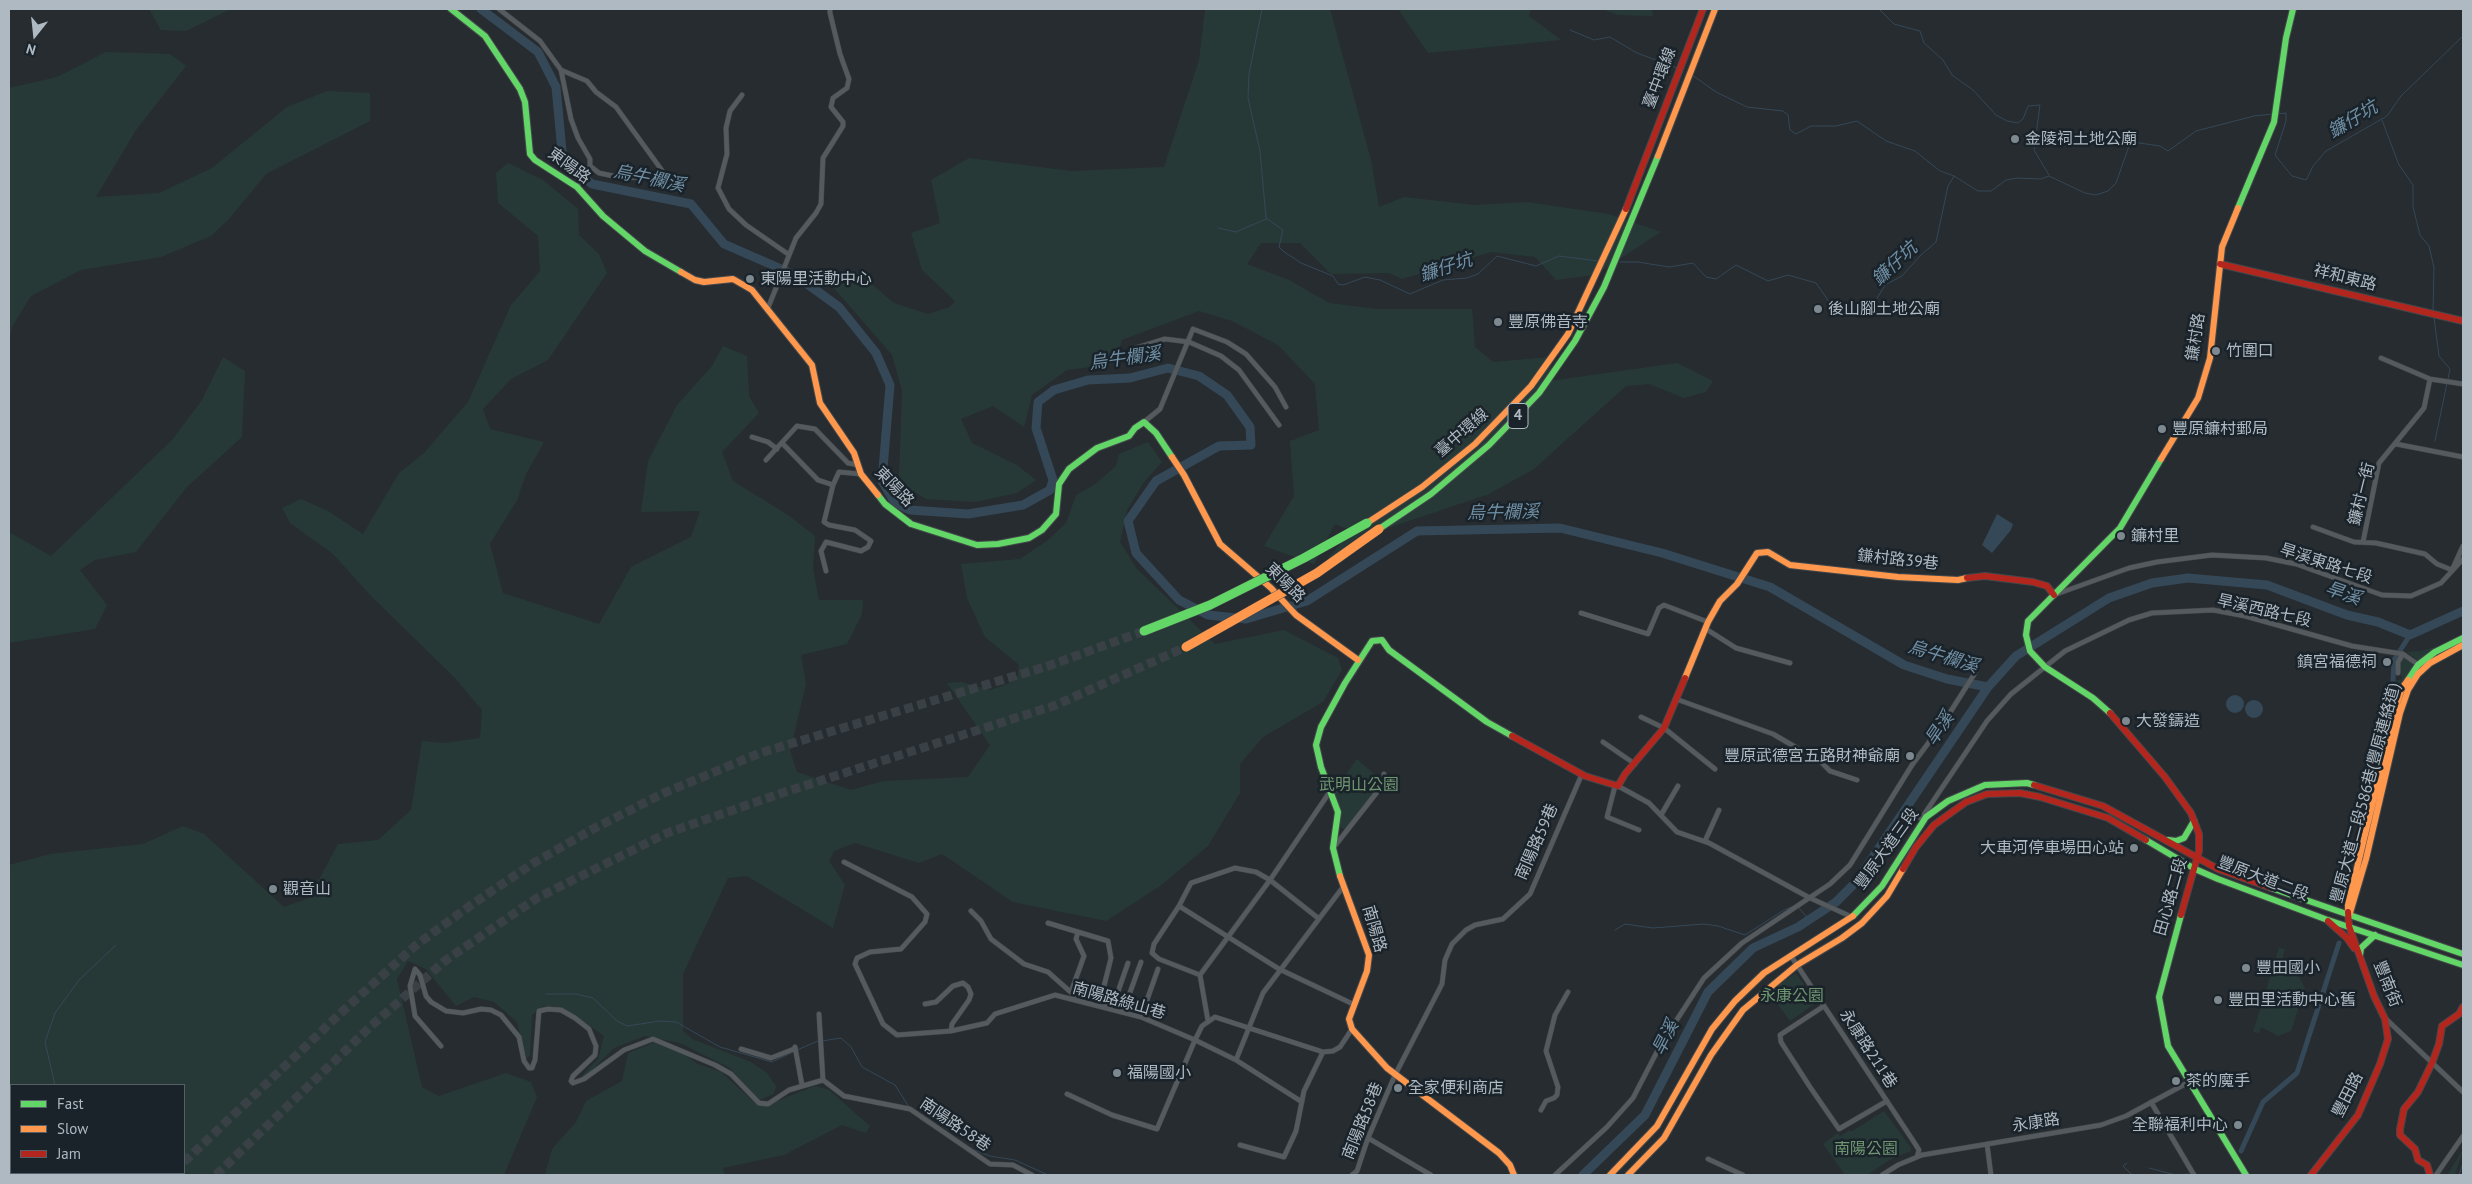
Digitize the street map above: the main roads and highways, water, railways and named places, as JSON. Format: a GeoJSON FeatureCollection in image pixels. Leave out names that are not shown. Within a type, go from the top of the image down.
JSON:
{"type":"FeatureCollection","features":[{"type":"Feature","properties":{"kind":"main road","name":"東陽路"},"geometry":{"type":"LineString","coordinates":[[451,9],[485,36],[520,89],[525,102],[530,154],[534,160],[577,187],[603,216],[645,251],[695,280],[704,282],[733,280],[752,290],[812,365],[820,403],[854,453],[861,474],[885,504],[911,524],[977,545],[998,544],[1029,538],[1042,530],[1056,514],[1059,484],[1069,469],[1098,448],[1129,436],[1135,428],[1144,422],[1156,433],[1184,475],[1220,544],[1253,571],[1303,621],[1358,660]]}},
{"type":"Feature","properties":{"kind":"main road","name":"臺中環線"},"geometry":{"type":"LineString","coordinates":[[1144,631],[1210,605],[1304,558],[1366,523],[1422,487],[1475,444],[1504,417],[1531,386],[1568,334],[1603,262],[1703,9]]}},
{"type":"Feature","properties":{"kind":"main road","name":"臺中環線"},"geometry":{"type":"LineString","coordinates":[[1186,647],[1317,573],[1431,494],[1477,456],[1523,412],[1575,341],[1614,262],[1714,9]]}},
{"type":"Feature","properties":{"kind":"main road","name":"鎌村路"},"geometry":{"type":"LineString","coordinates":[[2028,621],[2120,528],[2198,398],[2210,358],[2220,264],[2229,228],[2274,122],[2283,58],[2293,9]]}},
{"type":"Feature","properties":{"kind":"main road","name":"祥和東路"},"geometry":{"type":"LineString","coordinates":[[2220,264],[2463,321]]}},
{"type":"Feature","properties":{"kind":"main road","name":"鎌村路39巷"},"geometry":{"type":"LineString","coordinates":[[1616,786],[1664,728],[1707,625],[1720,601],[1737,584],[1757,553],[1762,551],[1790,565],[1874,572],[1898,577],[1958,580],[1973,576],[1985,576],[2047,586],[2054,595]]}},
{"type":"Feature","properties":{"kind":"main road","name":"田心路二段"},"geometry":{"type":"LineString","coordinates":[[2028,621],[2027,644],[2033,654],[2046,668],[2094,698],[2108,710],[2165,777],[2191,813],[2199,834],[2198,859],[2164,971],[2159,997],[2163,1031],[2168,1046],[2246,1175]]}},
{"type":"Feature","properties":{"kind":"main road"},"geometry":{"type":"LineString","coordinates":[[2421,667],[2435,652],[2463,638]]}},
{"type":"Feature","properties":{"kind":"main road","name":"南陽路"},"geometry":{"type":"LineString","coordinates":[[1514,1175],[1510,1165],[1500,1153],[1395,1075],[1377,1059],[1352,1029],[1349,1019],[1367,971],[1369,955],[1353,908],[1343,887],[1333,848],[1338,812],[1317,754],[1317,737],[1358,660],[1372,641],[1375,639],[1382,640],[1389,650],[1487,722],[1582,774],[1616,786]]}},
{"type":"Feature","properties":{"kind":"main road"},"geometry":{"type":"LineString","coordinates":[[2421,667],[2442,654],[2463,645]]}},
{"type":"Feature","properties":{"kind":"main road","name":"豐原大道二段586巷(豐原連絡道)"},"geometry":{"type":"LineString","coordinates":[[2349,914],[2363,868],[2403,703],[2421,667]]}},
{"type":"Feature","properties":{"kind":"main road","name":"豐原大道三段"},"geometry":{"type":"LineString","coordinates":[[1610,1175],[1657,1126],[1712,1029],[1735,1001],[1764,973],[1849,915],[1882,886],[1926,817],[1948,801],[1985,785],[2027,783],[2103,806],[2198,859]]}},
{"type":"Feature","properties":{"kind":"main road","name":"豐原大道三段"},"geometry":{"type":"LineString","coordinates":[[1628,1175],[1648,1157],[1672,1126],[1711,1054],[1732,1024],[1761,994],[1798,965],[1842,938],[1865,920],[1887,896],[1916,847],[1934,825],[1966,802],[1987,794],[2020,793],[2040,797],[2108,818],[2195,869]]}},
{"type":"Feature","properties":{"kind":"main road"},"geometry":{"type":"LineString","coordinates":[[2164,840],[2184,838],[2194,821]]}},
{"type":"Feature","properties":{"kind":"main road","name":"豐原大道二段"},"geometry":{"type":"LineString","coordinates":[[2198,859],[2218,869],[2463,954]]}},
{"type":"Feature","properties":{"kind":"main road","name":"豐原大道二段"},"geometry":{"type":"LineString","coordinates":[[2195,869],[2326,919],[2463,965]]}},
{"type":"Feature","properties":{"kind":"main road","name":"豐南街"},"geometry":{"type":"LineString","coordinates":[[2349,914],[2349,926],[2385,1019]]}},
{"type":"Feature","properties":{"kind":"main road"},"geometry":{"type":"LineString","coordinates":[[2326,919],[2347,938],[2360,956]]}},
{"type":"Feature","properties":{"kind":"main road"},"geometry":{"type":"LineString","coordinates":[[2360,956],[2362,948],[2375,935]]}},
{"type":"Feature","properties":{"kind":"main road"},"geometry":{"type":"LineString","coordinates":[[2430,1175],[2427,1165],[2418,1160],[2415,1149],[2400,1135],[2400,1129],[2404,1109],[2418,1092],[2432,1063],[2439,1044],[2442,1026],[2459,1014],[2463,1007]]}},
{"type":"Feature","properties":{"kind":"main road","name":"豐田路"},"geometry":{"type":"LineString","coordinates":[[2311,1175],[2349,1129],[2366,1097],[2388,1039],[2385,1019]]}},
{"type":"Feature","properties":{"kind":"water"},"geometry":{"type":"Polygon","coordinates":[[[1997,514],[2013,524],[2011,530],[1992,553],[1982,545],[1997,514]]]}},
{"type":"Feature","properties":{"kind":"water"},"geometry":{"type":"Polygon","coordinates":[[[2235,695],[2241,698],[2244,704],[2241,710],[2235,713],[2229,710],[2226,704],[2229,698],[2235,695]]]}},
{"type":"Feature","properties":{"kind":"water"},"geometry":{"type":"Polygon","coordinates":[[[2254,700],[2260,703],[2263,709],[2260,715],[2254,718],[2248,715],[2245,709],[2248,703],[2254,700]]]}},
{"type":"Feature","properties":{"kind":"waterway","name":"烏牛欄溪"},"geometry":{"type":"LineString","coordinates":[[481,9],[538,52],[556,87],[563,162],[592,184],[691,204],[724,244],[795,275],[839,307],[876,353],[890,385],[882,481],[895,503],[910,510],[968,514],[1023,505],[1050,490],[1053,480],[1036,428],[1038,402],[1054,390],[1088,380],[1130,378],[1168,368],[1199,376],[1227,395],[1250,427],[1251,445],[1219,446],[1156,481],[1128,521],[1136,553],[1179,600],[1208,615],[1246,619],[1307,601],[1417,531],[1560,528],[1662,553],[1770,587],[1904,665],[1947,679],[1988,687]]}},
{"type":"Feature","properties":{"kind":"waterway","name":"鐮仔坑"},"geometry":{"type":"LineString","coordinates":[[1262,9],[1249,74],[1248,98],[1260,151],[1266,218]]}},
{"type":"Feature","properties":{"kind":"waterway"},"geometry":{"type":"LineString","coordinates":[[1879,9],[1894,24],[1920,31],[1924,43],[1943,60],[1952,75],[1973,90],[1996,115],[2007,121],[2018,123],[2023,119],[2028,106],[2040,105],[2034,150],[2049,175]]}},
{"type":"Feature","properties":{"kind":"waterway"},"geometry":{"type":"LineString","coordinates":[[1570,30],[1594,40],[1610,37],[1637,53],[1677,68]]}},
{"type":"Feature","properties":{"kind":"waterway","name":"鐮仔坑"},"geometry":{"type":"LineString","coordinates":[[2277,114],[2286,113],[2286,121],[2275,155],[2292,176],[2306,180],[2313,166],[2326,151],[2387,116],[2401,96],[2463,36]]}},
{"type":"Feature","properties":{"kind":"waterway"},"geometry":{"type":"LineString","coordinates":[[1692,75],[1716,92],[1747,107],[1783,111],[1788,115],[1790,130],[1796,134],[1811,126],[1836,126],[1857,121],[1886,141],[1915,151],[1940,171],[1954,176]]}},
{"type":"Feature","properties":{"kind":"waterway","name":"鐮仔坑"},"geometry":{"type":"LineString","coordinates":[[1620,262],[1638,262],[1669,267],[1693,263],[1706,277],[1716,279],[1736,265],[1768,281],[1788,275],[1816,283],[1832,306],[1840,311],[1873,305],[1885,285],[1902,276],[1936,242],[1948,186],[1954,176],[1978,191],[1991,191],[2006,180],[2017,178],[2041,179],[2049,176],[2085,193],[2096,195],[2108,191],[2116,183],[2129,146],[2133,142],[2160,146],[2168,151],[2196,131],[2254,116],[2273,114]]}},
{"type":"Feature","properties":{"kind":"waterway"},"geometry":{"type":"LineString","coordinates":[[2382,120],[2399,165],[2413,185],[2413,207],[2420,235],[2429,246],[2434,268],[2433,311]]}},
{"type":"Feature","properties":{"kind":"waterway","name":"鐮仔坑"},"geometry":{"type":"LineString","coordinates":[[1266,218],[1283,230],[1279,247],[1283,251],[1301,263],[1333,276],[1338,284],[1343,285],[1365,277],[1380,280],[1410,294],[1443,280],[1467,278],[1478,274],[1497,256],[1536,266],[1559,256],[1598,261]]}},
{"type":"Feature","properties":{"kind":"waterway"},"geometry":{"type":"LineString","coordinates":[[1218,228],[1236,232],[1266,219]]}},
{"type":"Feature","properties":{"kind":"waterway"},"geometry":{"type":"LineString","coordinates":[[2434,318],[2439,356],[2450,369],[2448,379]]}},
{"type":"Feature","properties":{"kind":"waterway"},"geometry":{"type":"LineString","coordinates":[[2435,441],[2447,383]]}},
{"type":"Feature","properties":{"kind":"waterway","name":"旱溪"},"geometry":{"type":"LineString","coordinates":[[1583,1175],[1645,1115],[1708,992],[1753,948],[1798,927],[1836,902],[1856,882],[1988,687],[2016,656],[2109,598],[2152,583],[2188,578],[2267,585],[2347,615],[2378,622],[2410,635],[2463,611]]}},
{"type":"Feature","properties":{"kind":"waterway"},"geometry":{"type":"LineString","coordinates":[[2393,681],[2394,660],[2410,635]]}},
{"type":"Feature","properties":{"kind":"waterway"},"geometry":{"type":"LineString","coordinates":[[1615,930],[1625,924],[1653,928],[1704,924],[1718,926],[1745,935],[1784,910],[1796,905]]}},
{"type":"Feature","properties":{"kind":"waterway"},"geometry":{"type":"LineString","coordinates":[[1799,908],[1809,920]]}},
{"type":"Feature","properties":{"kind":"waterway"},"geometry":{"type":"LineString","coordinates":[[2241,1151],[2263,1102],[2297,1073],[2339,943]]}},
{"type":"Feature","properties":{"kind":"waterway"},"geometry":{"type":"LineString","coordinates":[[55,1084],[45,1042],[55,1013],[79,980],[116,945]]}},
{"type":"Feature","properties":{"kind":"waterway"},"geometry":{"type":"LineString","coordinates":[[546,994],[576,994],[593,998],[617,1021],[627,1026],[660,1021],[676,1022],[720,1047],[772,1062],[793,1052]]}},
{"type":"Feature","properties":{"kind":"waterway"},"geometry":{"type":"LineString","coordinates":[[822,1041],[841,1038],[851,1047],[862,1067],[895,1085],[909,1107]]}},
{"type":"Feature","properties":{"kind":"waterway"},"geometry":{"type":"LineString","coordinates":[[797,1050],[818,1041]]}},
{"type":"Feature","properties":{"kind":"waterway"},"geometry":{"type":"LineString","coordinates":[[920,1119],[958,1144]]}},
{"type":"Feature","properties":{"kind":"waterway"},"geometry":{"type":"LineString","coordinates":[[9,1140],[10,1130]]}},
{"type":"Feature","properties":{"kind":"waterway"},"geometry":{"type":"LineString","coordinates":[[974,1150],[990,1156],[1015,1160],[1048,1175]]}},
{"type":"Feature","properties":{"kind":"waterway"},"geometry":{"type":"LineString","coordinates":[[2127,1163],[2123,1166],[2132,1175]]}},
{"type":"Feature","properties":{"kind":"waterway"},"geometry":{"type":"LineString","coordinates":[[2459,1175],[2463,1163]]}},
{"type":"Feature","properties":{"kind":"waterway"},"geometry":{"type":"LineString","coordinates":[[2149,1168],[2176,1175],[2188,1174]]}},
{"type":"Feature","properties":{"kind":"tunnel"},"geometry":{"type":"LineString","coordinates":[[185,1161],[345,1009],[415,946],[532,864],[593,829],[664,793],[760,753],[1048,666],[1144,631]]}},
{"type":"Feature","properties":{"kind":"tunnel"},"geometry":{"type":"LineString","coordinates":[[216,1175],[370,1027],[446,960],[537,898],[667,833],[782,793],[1056,705],[1186,647]]}},
{"type":"Feature","properties":{"kind":"place","name":"金陵祠土地公廟"},"geometry":{"type":"Point","coordinates":[2015,139]}},
{"type":"Feature","properties":{"kind":"place","name":"東陽里活動中心"},"geometry":{"type":"Point","coordinates":[750,279]}},
{"type":"Feature","properties":{"kind":"place","name":"後山腳土地公廟"},"geometry":{"type":"Point","coordinates":[1818,309]}},
{"type":"Feature","properties":{"kind":"place","name":"豐原佛音寺"},"geometry":{"type":"Point","coordinates":[1498,322]}},
{"type":"Feature","properties":{"kind":"place","name":"竹圍口"},"geometry":{"type":"Point","coordinates":[2216,351]}},
{"type":"Feature","properties":{"kind":"place","name":"豐原鐮村郵局"},"geometry":{"type":"Point","coordinates":[2162,429]}},
{"type":"Feature","properties":{"kind":"place","name":"鐮村里"},"geometry":{"type":"Point","coordinates":[2121,536]}},
{"type":"Feature","properties":{"kind":"place","name":"鎮宮福德祠"},"geometry":{"type":"Point","coordinates":[2387,662]}},
{"type":"Feature","properties":{"kind":"place","name":"大發鑄造"},"geometry":{"type":"Point","coordinates":[2126,721]}},
{"type":"Feature","properties":{"kind":"place","name":"豐原武德宮五路財神爺廟"},"geometry":{"type":"Point","coordinates":[1910,756]}},
{"type":"Feature","properties":{"kind":"place","name":"大車河停車場田心站"},"geometry":{"type":"Point","coordinates":[2134,848]}},
{"type":"Feature","properties":{"kind":"place","name":"觀音山"},"geometry":{"type":"Point","coordinates":[273,889]}},
{"type":"Feature","properties":{"kind":"place","name":"豐田國小"},"geometry":{"type":"Point","coordinates":[2246,968]}},
{"type":"Feature","properties":{"kind":"place","name":"豐田里活動中心舊"},"geometry":{"type":"Point","coordinates":[2218,1000]}},
{"type":"Feature","properties":{"kind":"place","name":"福陽國小"},"geometry":{"type":"Point","coordinates":[1117,1073]}},
{"type":"Feature","properties":{"kind":"place","name":"茶的魔手"},"geometry":{"type":"Point","coordinates":[2176,1081]}},
{"type":"Feature","properties":{"kind":"place","name":"全家便利商店"},"geometry":{"type":"Point","coordinates":[1398,1088]}},
{"type":"Feature","properties":{"kind":"place","name":"全聯福利中心"},"geometry":{"type":"Point","coordinates":[2238,1125]}},
{"type":"Feature","properties":{"kind":"park label","name":"武明山公園"},"geometry":{"type":"Point","coordinates":[1359,785]}},
{"type":"Feature","properties":{"kind":"park label","name":"永康公園"},"geometry":{"type":"Point","coordinates":[1792,996]}},
{"type":"Feature","properties":{"kind":"park label","name":"南陽公園"},"geometry":{"type":"Point","coordinates":[1866,1149]}}]}
